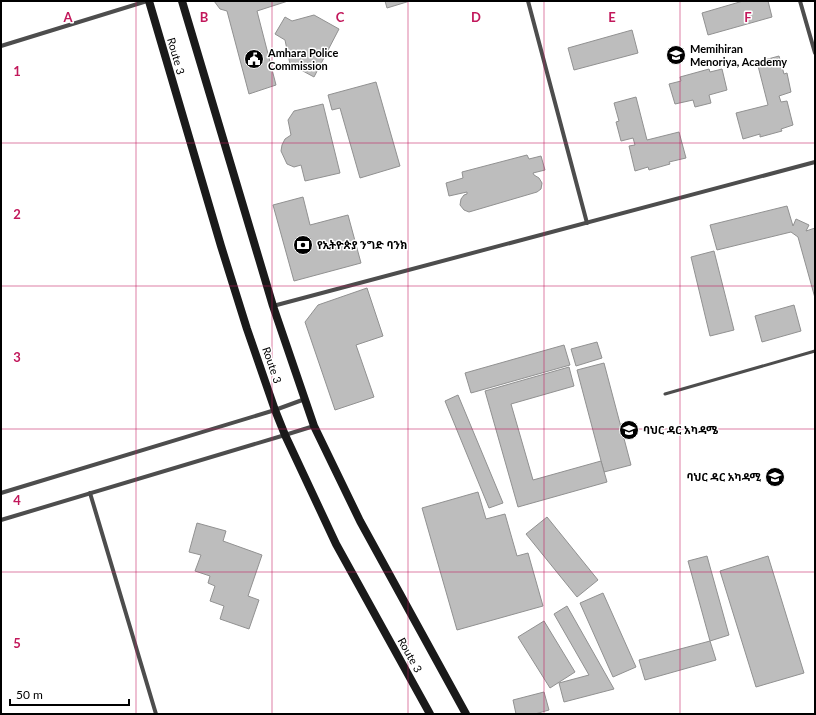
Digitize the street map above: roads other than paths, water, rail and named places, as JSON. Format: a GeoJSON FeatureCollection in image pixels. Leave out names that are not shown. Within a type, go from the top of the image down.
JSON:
{"type":"FeatureCollection","features":[{"type":"Feature","properties":{"kind":"main road","name":"Route 3"},"geometry":{"type":"LineString","coordinates":[[148,1],[221,246],[247,329],[275,410],[285,435],[336,544],[430,714]]}},
{"type":"Feature","properties":{"kind":"main road"},"geometry":{"type":"LineString","coordinates":[[182,1],[273,306],[314,426],[360,520],[466,714]]}},
{"type":"Feature","properties":{"kind":"street"},"geometry":{"type":"LineString","coordinates":[[1,46],[148,1]]}},
{"type":"Feature","properties":{"kind":"street"},"geometry":{"type":"LineString","coordinates":[[528,1],[587,223]]}},
{"type":"Feature","properties":{"kind":"street"},"geometry":{"type":"LineString","coordinates":[[800,1],[815,53]]}},
{"type":"Feature","properties":{"kind":"street"},"geometry":{"type":"LineString","coordinates":[[273,306],[815,162]]}},
{"type":"Feature","properties":{"kind":"street"},"geometry":{"type":"LineString","coordinates":[[1,493],[275,410],[305,399]]}},
{"type":"Feature","properties":{"kind":"street"},"geometry":{"type":"LineString","coordinates":[[1,520],[314,426]]}},
{"type":"Feature","properties":{"kind":"street"},"geometry":{"type":"LineString","coordinates":[[90,493],[156,714]]}},
{"type":"Feature","properties":{"kind":"lane"},"geometry":{"type":"LineString","coordinates":[[665,394],[815,351]]}},
{"type":"Feature","properties":{"kind":"place","name":"Memihiran Menoriya, Academy"},"geometry":{"type":"Point","coordinates":[676,55]}},
{"type":"Feature","properties":{"kind":"place","name":"Amhara Police Commission"},"geometry":{"type":"Point","coordinates":[254,59]}},
{"type":"Feature","properties":{"kind":"place","name":"የኢትዮጵያ ንግድ ባንክ"},"geometry":{"type":"Point","coordinates":[303,245]}},
{"type":"Feature","properties":{"kind":"place","name":"ባህር ዳር አካዳሜ"},"geometry":{"type":"Point","coordinates":[629,430]}},
{"type":"Feature","properties":{"kind":"place","name":"ባህር ዳር አካዳሚ"},"geometry":{"type":"Point","coordinates":[775,477]}}]}
